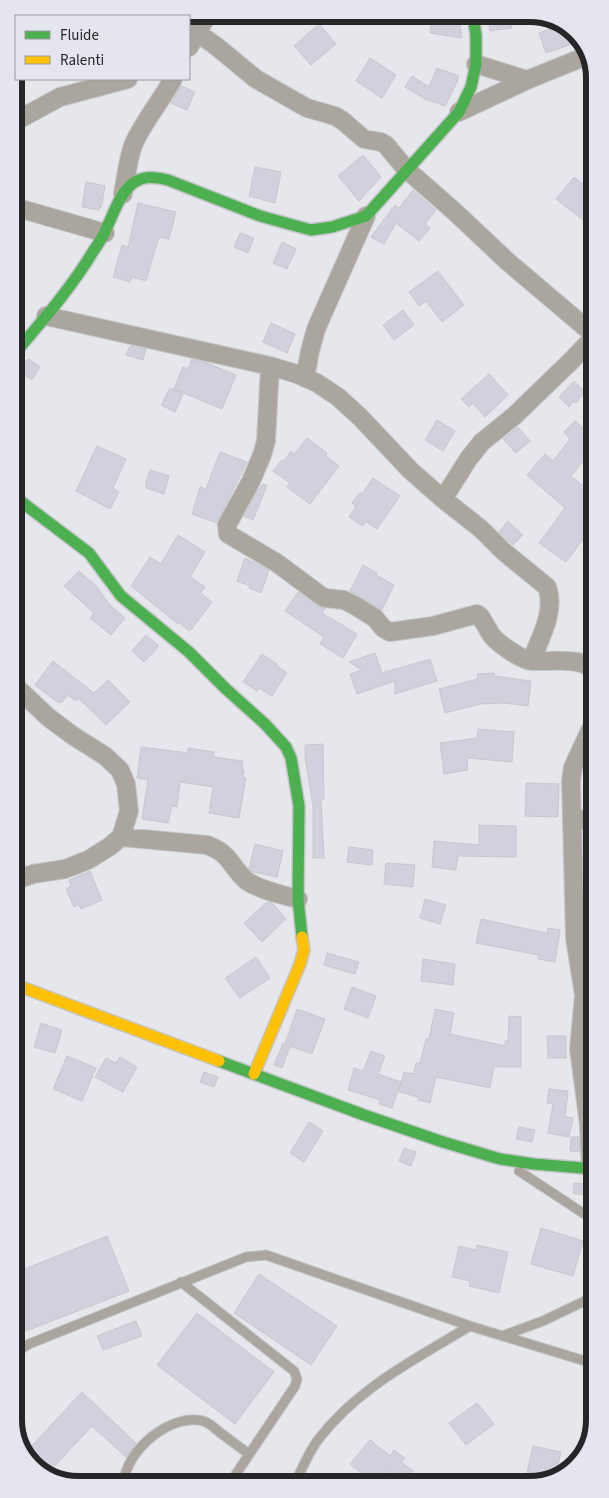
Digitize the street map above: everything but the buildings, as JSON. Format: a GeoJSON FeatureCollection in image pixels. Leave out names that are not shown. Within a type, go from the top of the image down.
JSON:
{"type":"FeatureCollection","features":[{"type":"Feature","properties":{"kind":"main road"},"geometry":{"type":"LineString","coordinates":[[23,343],[86,264],[105,233],[123,194],[138,180],[154,177],[168,180],[260,216],[312,230],[332,227],[366,216],[406,169],[459,112],[471,88],[476,64],[474,23]]}},
{"type":"Feature","properties":{"kind":"main road"},"geometry":{"type":"LineString","coordinates":[[23,503],[89,553],[115,590],[189,652],[265,724],[286,747],[291,758],[299,806],[298,900],[304,950],[300,964],[254,1074]]}},
{"type":"Feature","properties":{"kind":"main road"},"geometry":{"type":"LineString","coordinates":[[22,987],[364,1115],[443,1142],[500,1159],[586,1168]]}},
{"type":"Feature","properties":{"kind":"street"},"geometry":{"type":"LineString","coordinates":[[201,22],[191,35],[256,79],[307,108],[335,116],[364,139],[381,142],[386,145],[406,169],[507,261],[586,329]]}},
{"type":"Feature","properties":{"kind":"street"},"geometry":{"type":"LineString","coordinates":[[459,112],[582,57]]}},
{"type":"Feature","properties":{"kind":"street"},"geometry":{"type":"LineString","coordinates":[[476,64],[527,80]]}},
{"type":"Feature","properties":{"kind":"street"},"geometry":{"type":"LineString","coordinates":[[23,117],[60,97],[124,80]]}},
{"type":"Feature","properties":{"kind":"street"},"geometry":{"type":"LineString","coordinates":[[123,194],[133,145],[172,80]]}},
{"type":"Feature","properties":{"kind":"street"},"geometry":{"type":"LineString","coordinates":[[23,210],[105,233]]}},
{"type":"Feature","properties":{"kind":"street"},"geometry":{"type":"LineString","coordinates":[[305,378],[316,329],[366,216]]}},
{"type":"Feature","properties":{"kind":"street"},"geometry":{"type":"LineString","coordinates":[[46,316],[270,366],[317,383],[338,397],[360,417],[401,462],[547,587],[549,591],[548,619],[531,661]]}},
{"type":"Feature","properties":{"kind":"street"},"geometry":{"type":"LineString","coordinates":[[443,499],[464,465],[482,442],[514,416],[586,345]]}},
{"type":"Feature","properties":{"kind":"street"},"geometry":{"type":"LineString","coordinates":[[270,366],[266,441],[251,481],[229,520],[227,525],[228,534],[277,564],[320,595],[325,598],[344,600],[354,605],[375,618],[383,628],[390,632],[433,626],[477,614],[492,636],[523,659],[531,661],[575,662],[586,666]]}},
{"type":"Feature","properties":{"kind":"street"},"geometry":{"type":"LineString","coordinates":[[22,878],[33,874],[65,869],[88,860],[109,848],[121,837],[129,811],[126,784],[120,770],[105,756],[48,717],[23,693]]}},
{"type":"Feature","properties":{"kind":"street"},"geometry":{"type":"LineString","coordinates":[[586,740],[574,767],[571,781],[576,953],[586,985]]}},
{"type":"Feature","properties":{"kind":"street"},"geometry":{"type":"LineString","coordinates":[[572,821],[586,819]]}},
{"type":"Feature","properties":{"kind":"street"},"geometry":{"type":"LineString","coordinates":[[121,837],[207,845],[218,849],[226,855],[249,882],[298,900]]}},
{"type":"Feature","properties":{"kind":"street"},"geometry":{"type":"LineString","coordinates":[[586,1010],[579,1048],[586,1102]]}},
{"type":"Feature","properties":{"kind":"lane"},"geometry":{"type":"LineString","coordinates":[[500,1159],[586,1215]]}},
{"type":"Feature","properties":{"kind":"lane"},"geometry":{"type":"LineString","coordinates":[[22,1349],[29,1344],[246,1257],[266,1255],[470,1326],[586,1361]]}},
{"type":"Feature","properties":{"kind":"lane"},"geometry":{"type":"LineString","coordinates":[[181,1282],[294,1372],[297,1379],[295,1386],[235,1475]]}},
{"type":"Feature","properties":{"kind":"lane"},"geometry":{"type":"LineString","coordinates":[[501,1336],[543,1321],[586,1300]]}},
{"type":"Feature","properties":{"kind":"lane"},"geometry":{"type":"LineString","coordinates":[[299,1475],[316,1442],[361,1395],[380,1380],[470,1326]]}},
{"type":"Feature","properties":{"kind":"lane"},"geometry":{"type":"LineString","coordinates":[[126,1475],[128,1465],[140,1448],[161,1430],[176,1422],[192,1419],[207,1423],[249,1454]]}},
{"type":"Feature","properties":{"kind":"traffic: fast"},"geometry":{"type":"LineString","coordinates":[[23,344],[57,303],[85,264],[103,236],[117,204],[127,188],[140,179],[168,180],[260,216],[311,230],[332,227],[366,216],[459,112],[471,87],[476,64],[474,23]]}},
{"type":"Feature","properties":{"kind":"traffic: fast"},"geometry":{"type":"LineString","coordinates":[[23,503],[89,553],[121,596],[189,652],[265,724],[286,747],[291,758],[299,806],[298,899],[302,937]]}},
{"type":"Feature","properties":{"kind":"traffic: fast"},"geometry":{"type":"LineString","coordinates":[[219,1061],[364,1115],[500,1159],[586,1168]]}},
{"type":"Feature","properties":{"kind":"traffic: slow"},"geometry":{"type":"LineString","coordinates":[[254,1074],[300,964],[304,950],[302,937]]}},
{"type":"Feature","properties":{"kind":"traffic: slow"},"geometry":{"type":"LineString","coordinates":[[22,987],[219,1061]]}}]}
